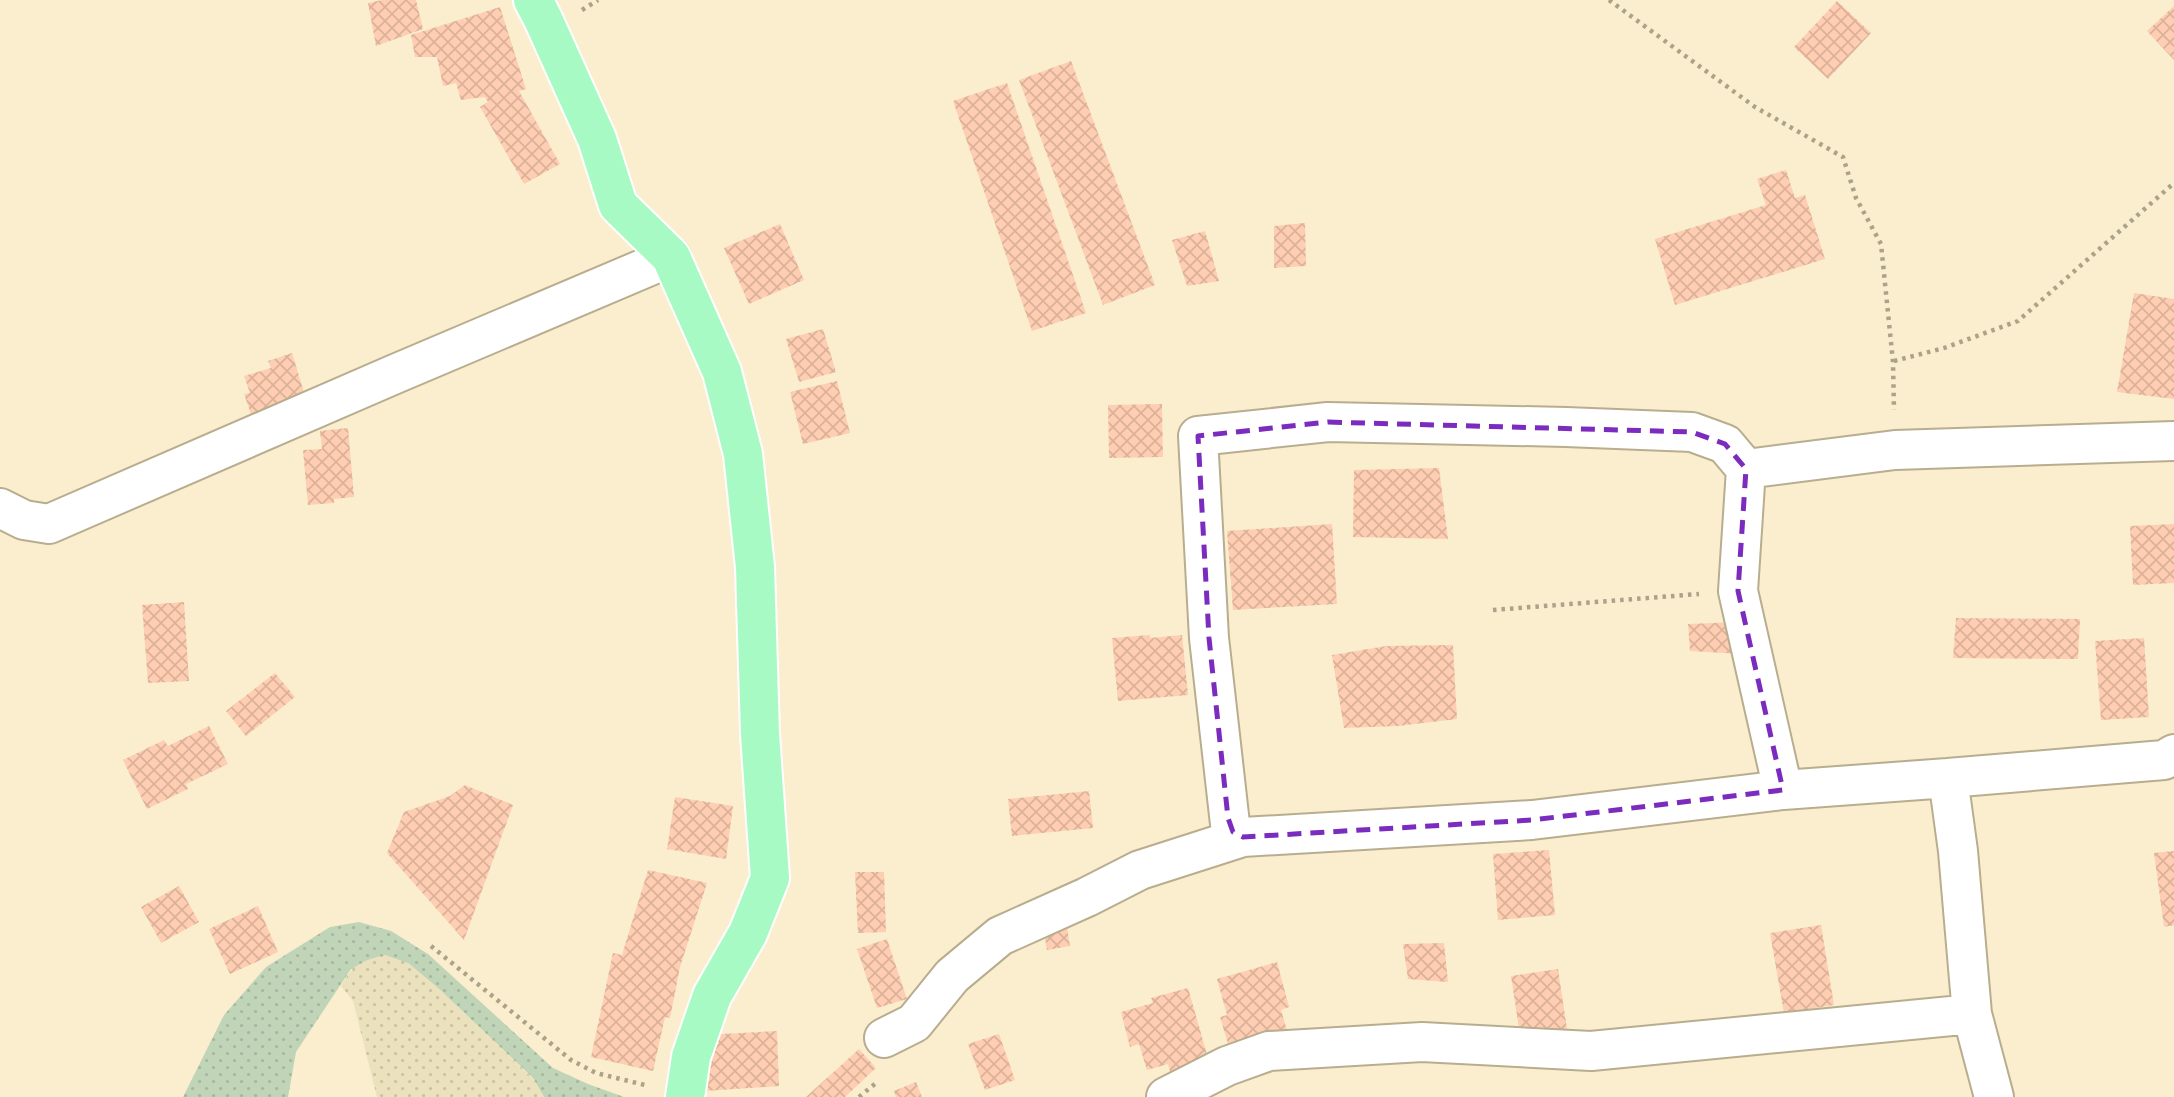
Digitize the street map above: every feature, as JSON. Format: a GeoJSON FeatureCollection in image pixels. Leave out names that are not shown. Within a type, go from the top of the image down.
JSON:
{"type":"FeatureCollection","features":[{"type":"Feature","properties":{"kind":"main road"},"geometry":{"type":"LineString","coordinates":[[533,0],[597,139],[618,205],[671,257],[722,372],[743,454],[755,567],[760,734],[771,878],[748,933],[712,996],[691,1057],[684,1096]]}},
{"type":"Feature","properties":{"kind":"street"},"geometry":{"type":"LineString","coordinates":[[0,508],[24,520],[49,524],[671,257]]}},
{"type":"Feature","properties":{"kind":"street"},"geometry":{"type":"LineString","coordinates":[[1243,836],[1233,832],[1226,805],[1209,638],[1198,436],[1328,422],[1692,432],[1725,444],[1746,469],[1738,591],[1783,790]]}},
{"type":"Feature","properties":{"kind":"street"},"geometry":{"type":"LineString","coordinates":[[1746,469],[1895,450],[2174,441]]}},
{"type":"Feature","properties":{"kind":"street"},"geometry":{"type":"LineString","coordinates":[[884,1038],[914,1023],[952,976],[1000,936],[1140,870],[1243,836],[1532,820],[1783,790],[2164,760],[2174,754]]}},
{"type":"Feature","properties":{"kind":"street"},"geometry":{"type":"LineString","coordinates":[[1948,778],[1958,851],[1972,1014],[1994,1097]]}},
{"type":"Feature","properties":{"kind":"street"},"geometry":{"type":"LineString","coordinates":[[1166,1097],[1227,1066],[1269,1051],[1422,1042],[1591,1051],[1972,1014]]}},
{"type":"Feature","properties":{"kind":"path"},"geometry":{"type":"LineString","coordinates":[[1609,0],[1755,107],[1843,157],[1856,198],[1881,244],[1894,362],[1895,450]]}},
{"type":"Feature","properties":{"kind":"path"},"geometry":{"type":"LineString","coordinates":[[1894,362],[1944,348],[2018,321],[2174,183]]}},
{"type":"Feature","properties":{"kind":"path"},"geometry":{"type":"LineString","coordinates":[[1493,610],[1738,591]]}},
{"type":"Feature","properties":{"kind":"path"},"geometry":{"type":"LineString","coordinates":[[431,946],[571,1060],[596,1073],[684,1096]]}},
{"type":"Feature","properties":{"kind":"path"},"geometry":{"type":"LineString","coordinates":[[859,1097],[876,1083]]}},
{"type":"Feature","properties":{"kind":"highlighted area"},"geometry":{"type":"Polygon","coordinates":[[[1328,422],[1692,432],[1725,444],[1746,469],[1738,591],[1783,790],[1532,820],[1243,837],[1233,832],[1228,818],[1209,638],[1198,436],[1328,422]]]}},
{"type":"Feature","properties":{"kind":"green space"},"geometry":{"type":"Polygon","coordinates":[[[359,922],[391,931],[428,954],[553,1068],[624,1097],[544,1097],[533,1078],[408,963],[351,969],[296,1052],[288,1097],[183,1097],[224,1015],[266,967],[330,927],[359,922]]]}},
{"type":"Feature","properties":{"kind":"sand"},"geometry":{"type":"Polygon","coordinates":[[[385,955],[408,963],[439,989],[533,1079],[544,1097],[377,1097],[353,1001],[341,986],[358,964],[385,955]]]}},
{"type":"Feature","properties":{"kind":"building"},"geometry":{"type":"Polygon","coordinates":[[[382,0],[416,0],[423,29],[376,46],[368,3],[382,0]]]}},
{"type":"Feature","properties":{"kind":"building"},"geometry":{"type":"Polygon","coordinates":[[[1837,1],[1871,33],[1828,79],[1794,47],[1837,1]]]}},
{"type":"Feature","properties":{"kind":"building"},"geometry":{"type":"Polygon","coordinates":[[[2174,6],[2174,60],[2147,31],[2174,6]]]}},
{"type":"Feature","properties":{"kind":"building"},"geometry":{"type":"Polygon","coordinates":[[[500,7],[526,89],[519,91],[560,164],[524,184],[480,107],[488,102],[485,97],[461,100],[456,83],[443,86],[437,57],[415,57],[411,35],[500,7]]]}},
{"type":"Feature","properties":{"kind":"building"},"geometry":{"type":"Polygon","coordinates":[[[1071,61],[1155,285],[1103,305],[1019,80],[1071,61]]]}},
{"type":"Feature","properties":{"kind":"building"},"geometry":{"type":"Polygon","coordinates":[[[1007,83],[1086,313],[1032,331],[953,101],[1007,83]]]}},
{"type":"Feature","properties":{"kind":"building"},"geometry":{"type":"Polygon","coordinates":[[[1786,170],[1795,198],[1805,195],[1825,259],[1675,305],[1655,239],[1766,205],[1757,179],[1786,170]]]}},
{"type":"Feature","properties":{"kind":"building"},"geometry":{"type":"Polygon","coordinates":[[[1305,223],[1306,266],[1274,268],[1274,226],[1305,223]]]}},
{"type":"Feature","properties":{"kind":"building"},"geometry":{"type":"Polygon","coordinates":[[[780,224],[804,280],[749,304],[724,248],[780,224]]]}},
{"type":"Feature","properties":{"kind":"building"},"geometry":{"type":"Polygon","coordinates":[[[1205,231],[1219,281],[1187,286],[1172,240],[1205,231]]]}},
{"type":"Feature","properties":{"kind":"building"},"geometry":{"type":"Polygon","coordinates":[[[2134,293],[2174,299],[2174,399],[2117,392],[2134,293]]]}},
{"type":"Feature","properties":{"kind":"building"},"geometry":{"type":"Polygon","coordinates":[[[823,329],[836,372],[799,382],[786,339],[823,329]]]}},
{"type":"Feature","properties":{"kind":"building"},"geometry":{"type":"Polygon","coordinates":[[[292,353],[306,399],[253,420],[244,394],[250,393],[244,376],[271,368],[268,361],[292,353]]]}},
{"type":"Feature","properties":{"kind":"building"},"geometry":{"type":"Polygon","coordinates":[[[837,381],[850,433],[803,444],[790,392],[837,381]]]}},
{"type":"Feature","properties":{"kind":"building"},"geometry":{"type":"Polygon","coordinates":[[[1162,404],[1163,457],[1109,458],[1108,405],[1162,404]]]}},
{"type":"Feature","properties":{"kind":"building"},"geometry":{"type":"Polygon","coordinates":[[[348,428],[354,497],[334,499],[334,503],[308,505],[303,450],[322,449],[320,431],[348,428]]]}},
{"type":"Feature","properties":{"kind":"building"},"geometry":{"type":"Polygon","coordinates":[[[1439,468],[1448,539],[1353,537],[1354,470],[1439,468]]]}},
{"type":"Feature","properties":{"kind":"building"},"geometry":{"type":"Polygon","coordinates":[[[1332,524],[1337,604],[1233,610],[1227,531],[1332,524]]]}},
{"type":"Feature","properties":{"kind":"building"},"geometry":{"type":"Polygon","coordinates":[[[2174,524],[2174,583],[2133,585],[2130,526],[2174,524]]]}},
{"type":"Feature","properties":{"kind":"building"},"geometry":{"type":"Polygon","coordinates":[[[184,602],[189,681],[148,683],[142,605],[184,602]]]}},
{"type":"Feature","properties":{"kind":"building"},"geometry":{"type":"Polygon","coordinates":[[[1956,618],[2080,619],[2078,659],[1953,658],[1956,618]]]}},
{"type":"Feature","properties":{"kind":"building"},"geometry":{"type":"Polygon","coordinates":[[[1736,622],[1742,654],[1690,651],[1688,624],[1736,622]]]}},
{"type":"Feature","properties":{"kind":"building"},"geometry":{"type":"Polygon","coordinates":[[[1150,635],[1150,638],[1182,635],[1188,695],[1118,701],[1112,638],[1150,635]]]}},
{"type":"Feature","properties":{"kind":"building"},"geometry":{"type":"Polygon","coordinates":[[[2144,638],[2149,717],[2101,720],[2095,641],[2144,638]]]}},
{"type":"Feature","properties":{"kind":"building"},"geometry":{"type":"Polygon","coordinates":[[[1453,645],[1457,719],[1398,726],[1344,728],[1332,655],[1386,646],[1453,645]]]}},
{"type":"Feature","properties":{"kind":"building"},"geometry":{"type":"Polygon","coordinates":[[[275,673],[295,697],[246,736],[226,711],[275,673]]]}},
{"type":"Feature","properties":{"kind":"building"},"geometry":{"type":"Polygon","coordinates":[[[209,726],[228,764],[186,784],[188,789],[147,809],[123,760],[164,740],[168,746],[209,726]]]}},
{"type":"Feature","properties":{"kind":"building"},"geometry":{"type":"Polygon","coordinates":[[[465,785],[513,805],[464,940],[387,853],[404,812],[450,796],[465,785]]]}},
{"type":"Feature","properties":{"kind":"building"},"geometry":{"type":"Polygon","coordinates":[[[1089,791],[1093,828],[1012,836],[1008,799],[1089,791]]]}},
{"type":"Feature","properties":{"kind":"building"},"geometry":{"type":"Polygon","coordinates":[[[675,797],[733,806],[726,859],[667,849],[675,797]]]}},
{"type":"Feature","properties":{"kind":"building"},"geometry":{"type":"Polygon","coordinates":[[[1549,850],[1555,915],[1498,920],[1493,854],[1549,850]]]}},
{"type":"Feature","properties":{"kind":"building"},"geometry":{"type":"Polygon","coordinates":[[[2174,851],[2174,925],[2164,927],[2154,853],[2174,851]]]}},
{"type":"Feature","properties":{"kind":"building"},"geometry":{"type":"Polygon","coordinates":[[[648,870],[707,883],[680,967],[670,1018],[665,1017],[653,1071],[591,1057],[613,953],[622,955],[648,870]]]}},
{"type":"Feature","properties":{"kind":"building"},"geometry":{"type":"Polygon","coordinates":[[[855,872],[884,872],[886,932],[858,933],[855,872]]]}},
{"type":"Feature","properties":{"kind":"building"},"geometry":{"type":"Polygon","coordinates":[[[179,886],[199,922],[161,943],[141,907],[179,886]]]}},
{"type":"Feature","properties":{"kind":"building"},"geometry":{"type":"Polygon","coordinates":[[[258,906],[278,952],[230,974],[209,929],[258,906]]]}},
{"type":"Feature","properties":{"kind":"building"},"geometry":{"type":"Polygon","coordinates":[[[1066,921],[1070,946],[1047,950],[1043,926],[1066,921]]]}},
{"type":"Feature","properties":{"kind":"building"},"geometry":{"type":"Polygon","coordinates":[[[1821,925],[1834,1005],[1784,1013],[1770,933],[1821,925]]]}},
{"type":"Feature","properties":{"kind":"building"},"geometry":{"type":"Polygon","coordinates":[[[887,939],[907,999],[877,1008],[857,949],[887,939]]]}},
{"type":"Feature","properties":{"kind":"building"},"geometry":{"type":"Polygon","coordinates":[[[1444,943],[1448,982],[1408,979],[1403,944],[1444,943]]]}},
{"type":"Feature","properties":{"kind":"building"},"geometry":{"type":"Polygon","coordinates":[[[1277,962],[1289,1007],[1281,1010],[1289,1037],[1231,1054],[1220,1017],[1227,1015],[1217,979],[1277,962]]]}},
{"type":"Feature","properties":{"kind":"building"},"geometry":{"type":"Polygon","coordinates":[[[1558,969],[1567,1029],[1520,1035],[1511,976],[1558,969]]]}},
{"type":"Feature","properties":{"kind":"building"},"geometry":{"type":"Polygon","coordinates":[[[1188,988],[1210,1065],[1171,1075],[1168,1064],[1147,1070],[1139,1044],[1130,1047],[1121,1012],[1153,1003],[1151,998],[1188,988]]]}},
{"type":"Feature","properties":{"kind":"building"},"geometry":{"type":"Polygon","coordinates":[[[777,1031],[779,1086],[705,1091],[704,1035],[777,1031]]]}},
{"type":"Feature","properties":{"kind":"building"},"geometry":{"type":"Polygon","coordinates":[[[999,1034],[1015,1080],[985,1090],[968,1044],[999,1034]]]}},
{"type":"Feature","properties":{"kind":"building"},"geometry":{"type":"Polygon","coordinates":[[[859,1049],[876,1068],[845,1097],[806,1097],[859,1049]]]}},
{"type":"Feature","properties":{"kind":"building"},"geometry":{"type":"Polygon","coordinates":[[[916,1082],[922,1097],[896,1097],[894,1091],[916,1082]]]}}]}
